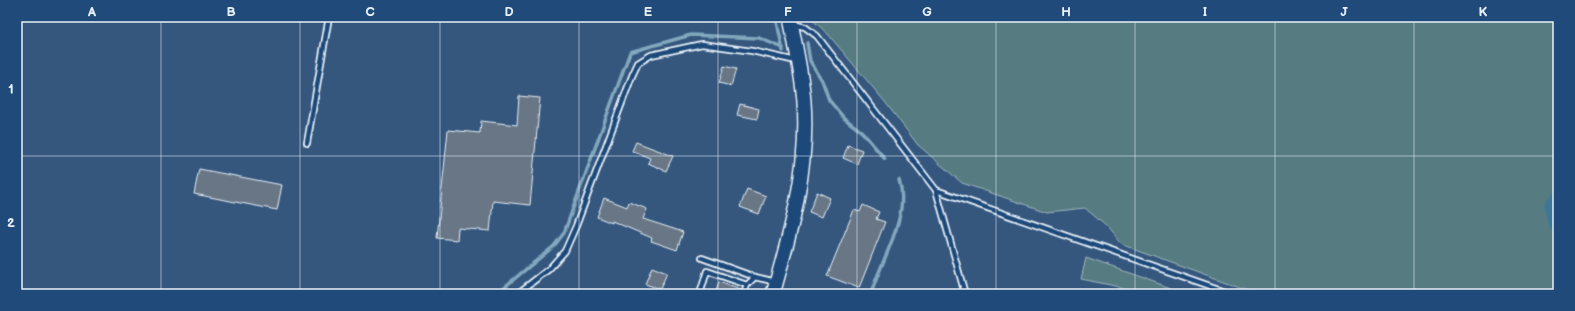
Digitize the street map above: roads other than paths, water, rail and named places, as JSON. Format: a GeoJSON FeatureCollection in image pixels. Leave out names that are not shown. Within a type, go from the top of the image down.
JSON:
{"type":"FeatureCollection","features":[{"type":"Feature","properties":{"kind":"street"},"geometry":{"type":"LineString","coordinates":[[775,288],[796,207],[804,152],[804,101],[790,20]]}},
{"type":"Feature","properties":{"kind":"lane"},"geometry":{"type":"LineString","coordinates":[[307,143],[329,17]]}},
{"type":"Feature","properties":{"kind":"lane"},"geometry":{"type":"LineString","coordinates":[[790,20],[805,27],[818,36],[936,190],[965,294]]}},
{"type":"Feature","properties":{"kind":"lane"},"geometry":{"type":"LineString","coordinates":[[517,294],[550,269],[565,251],[638,63],[650,55],[702,44],[752,51],[798,62]]}},
{"type":"Feature","properties":{"kind":"lane"},"geometry":{"type":"LineString","coordinates":[[936,190],[1233,294]]}},
{"type":"Feature","properties":{"kind":"lane"},"geometry":{"type":"LineString","coordinates":[[702,258],[755,277],[775,288]]}},
{"type":"Feature","properties":{"kind":"lane"},"geometry":{"type":"LineString","coordinates":[[700,294],[708,271],[747,285]]}},
{"type":"Feature","properties":{"kind":"lane"},"geometry":{"type":"LineString","coordinates":[[744,294],[747,285],[755,277]]}},
{"type":"Feature","properties":{"kind":"waterway"},"geometry":{"type":"LineString","coordinates":[[776,17],[783,51]]}},
{"type":"Feature","properties":{"kind":"waterway"},"geometry":{"type":"LineString","coordinates":[[496,294],[554,246],[564,233],[630,52],[691,35],[759,38],[783,48]]}},
{"type":"Feature","properties":{"kind":"waterway"},"geometry":{"type":"LineString","coordinates":[[807,43],[810,61],[822,80],[829,100],[844,118],[862,132],[885,159]]}},
{"type":"Feature","properties":{"kind":"waterway"},"geometry":{"type":"LineString","coordinates":[[871,294],[898,222],[902,194],[899,180]]}},
{"type":"Feature","properties":{"kind":"waterway"},"geometry":{"type":"LineString","coordinates":[[1558,203],[1555,206],[1558,222]]}}]}
